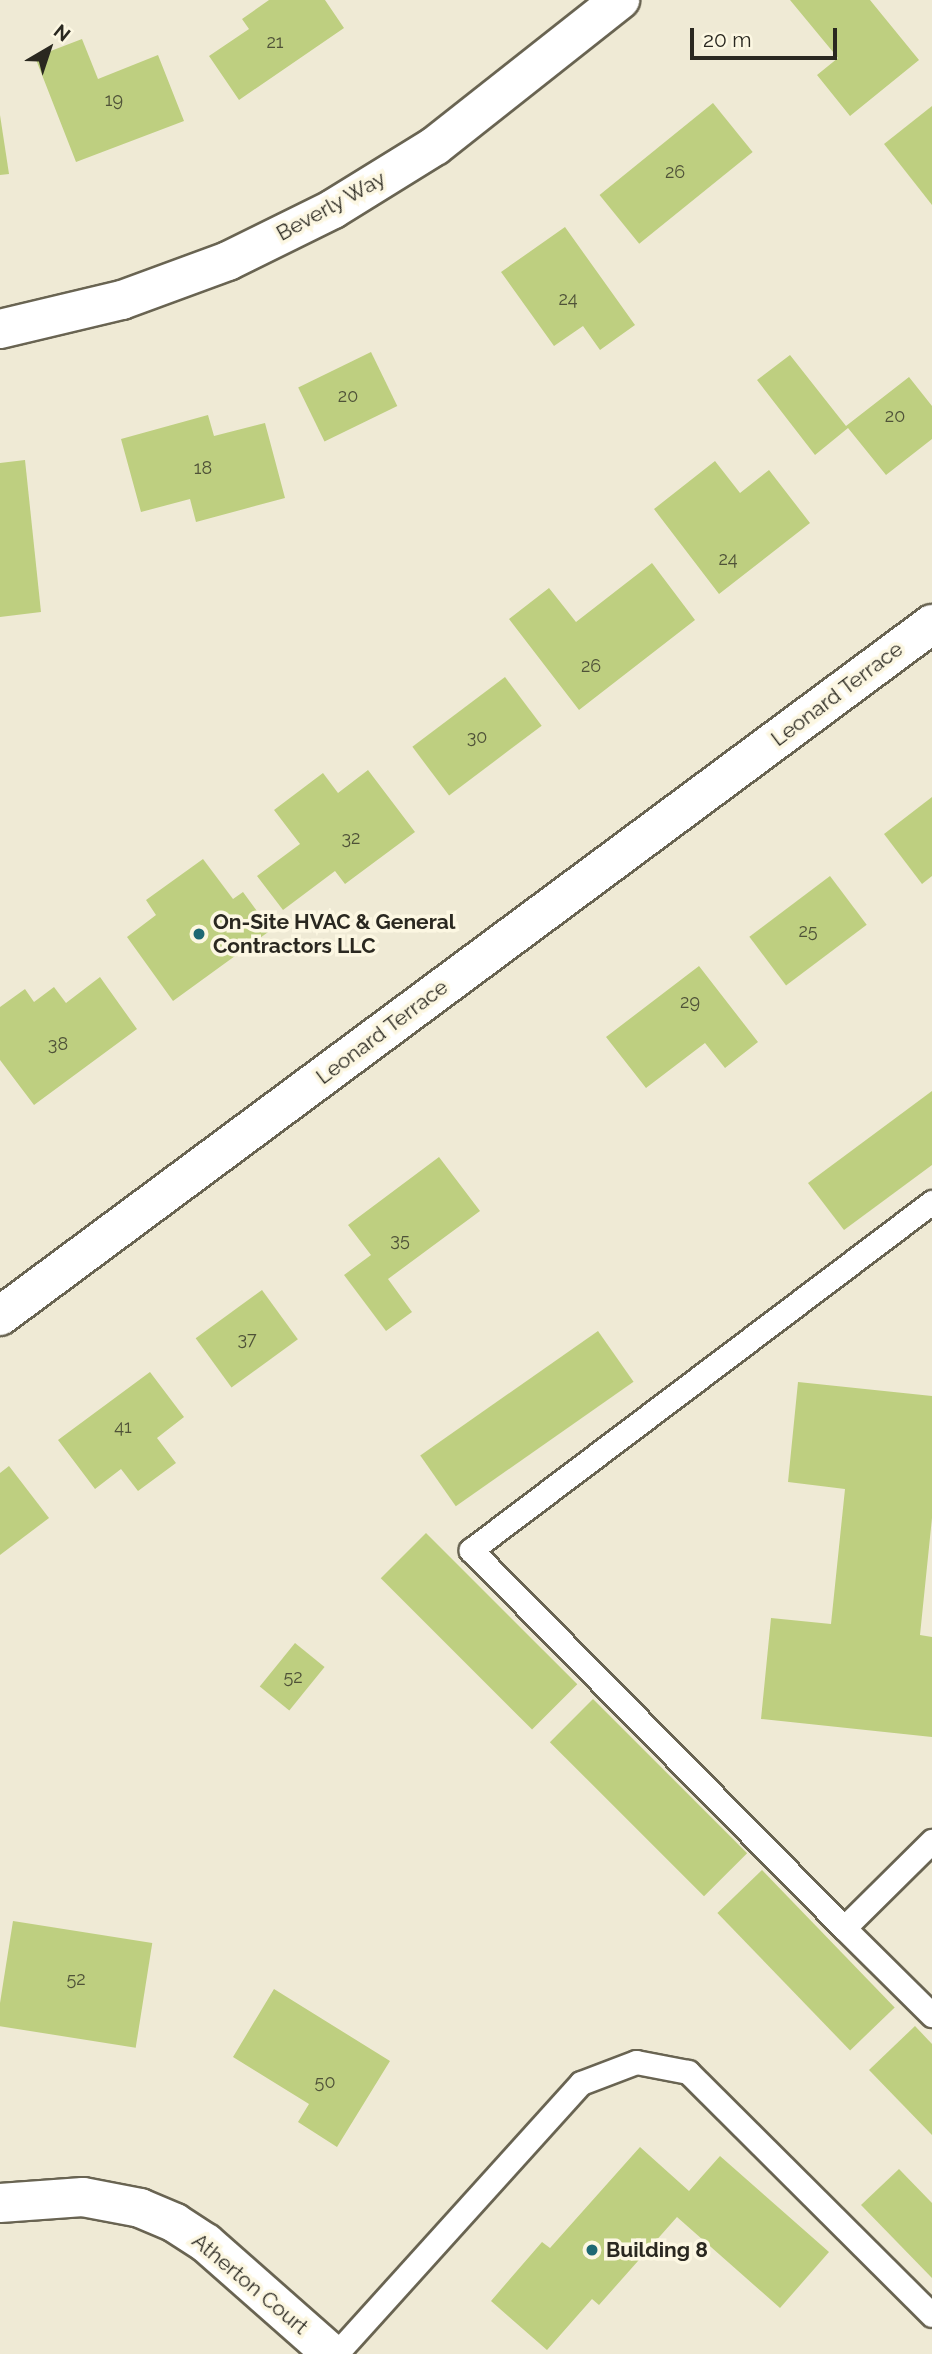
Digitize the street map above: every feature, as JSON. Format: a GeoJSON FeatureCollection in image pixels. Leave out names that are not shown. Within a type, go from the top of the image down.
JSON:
{"type":"FeatureCollection","features":[{"type":"Feature","properties":{"kind":"street","name":"Beverly Way"},"geometry":{"type":"LineString","coordinates":[[0,329],[122,300],[228,261],[333,209],[435,146],[620,0]]}},
{"type":"Feature","properties":{"kind":"street","name":"Leonard Terrace"},"geometry":{"type":"LineString","coordinates":[[0,1315],[932,624]]}},
{"type":"Feature","properties":{"kind":"street","name":"Atherton Court"},"geometry":{"type":"LineString","coordinates":[[0,2203],[83,2197],[140,2208],[175,2223],[206,2243],[334,2354]]}},
{"type":"Feature","properties":{"kind":"lane"},"geometry":{"type":"LineString","coordinates":[[932,1202],[471,1550],[932,2015]]}},
{"type":"Feature","properties":{"kind":"lane"},"geometry":{"type":"LineString","coordinates":[[844,1928],[932,1841]]}},
{"type":"Feature","properties":{"kind":"lane"},"geometry":{"type":"LineString","coordinates":[[334,2354],[581,2083],[636,2062],[688,2072],[932,2315]]}},
{"type":"Feature","properties":{"kind":"building"},"geometry":{"type":"Polygon","coordinates":[[[269,0],[325,0],[344,28],[239,100],[209,56],[249,29],[242,19],[269,0]]]}},
{"type":"Feature","properties":{"kind":"building"},"geometry":{"type":"Polygon","coordinates":[[[790,0],[870,0],[919,60],[850,116],[817,75],[838,58],[790,0]]]}},
{"type":"Feature","properties":{"kind":"building"},"geometry":{"type":"Polygon","coordinates":[[[82,39],[98,79],[158,55],[184,121],[76,162],[35,57],[82,39]]]}},
{"type":"Feature","properties":{"kind":"building"},"geometry":{"type":"Polygon","coordinates":[[[713,103],[753,152],[639,244],[600,195],[713,103]]]}},
{"type":"Feature","properties":{"kind":"building"},"geometry":{"type":"Polygon","coordinates":[[[932,106],[932,205],[884,144],[932,106]]]}},
{"type":"Feature","properties":{"kind":"building"},"geometry":{"type":"Polygon","coordinates":[[[0,115],[9,174],[0,175],[0,115]]]}},
{"type":"Feature","properties":{"kind":"building"},"geometry":{"type":"Polygon","coordinates":[[[565,227],[635,325],[600,350],[583,326],[554,346],[501,272],[565,227]]]}},
{"type":"Feature","properties":{"kind":"building"},"geometry":{"type":"Polygon","coordinates":[[[371,352],[397,406],[324,441],[298,388],[371,352]]]}},
{"type":"Feature","properties":{"kind":"building"},"geometry":{"type":"Polygon","coordinates":[[[790,355],[846,426],[909,377],[932,406],[932,439],[886,475],[848,428],[815,455],[757,380],[790,355]]]}},
{"type":"Feature","properties":{"kind":"building"},"geometry":{"type":"Polygon","coordinates":[[[208,415],[214,436],[265,423],[285,498],[196,522],[190,499],[141,512],[121,439],[208,415]]]}},
{"type":"Feature","properties":{"kind":"building"},"geometry":{"type":"Polygon","coordinates":[[[25,460],[41,612],[0,617],[0,463],[25,460]]]}},
{"type":"Feature","properties":{"kind":"building"},"geometry":{"type":"Polygon","coordinates":[[[715,461],[740,493],[769,470],[810,523],[719,594],[654,509],[715,461]]]}},
{"type":"Feature","properties":{"kind":"building"},"geometry":{"type":"Polygon","coordinates":[[[652,563],[695,620],[579,710],[509,619],[549,588],[576,622],[652,563]]]}},
{"type":"Feature","properties":{"kind":"building"},"geometry":{"type":"Polygon","coordinates":[[[505,677],[542,726],[449,796],[412,747],[505,677]]]}},
{"type":"Feature","properties":{"kind":"building"},"geometry":{"type":"Polygon","coordinates":[[[368,770],[415,832],[345,884],[335,871],[283,910],[257,876],[300,844],[274,810],[323,773],[338,793],[368,770]]]}},
{"type":"Feature","properties":{"kind":"building"},"geometry":{"type":"Polygon","coordinates":[[[932,797],[932,876],[922,884],[884,834],[932,797]]]}},
{"type":"Feature","properties":{"kind":"building","name":"On-Site HVAC & General Contractors LLC"},"geometry":{"type":"Polygon","coordinates":[[[203,859],[233,899],[243,892],[271,930],[173,1001],[127,937],[156,915],[146,900],[203,859]]]}},
{"type":"Feature","properties":{"kind":"building"},"geometry":{"type":"Polygon","coordinates":[[[830,876],[867,925],[786,986],[749,937],[830,876]]]}},
{"type":"Feature","properties":{"kind":"building"},"geometry":{"type":"Polygon","coordinates":[[[699,966],[758,1042],[725,1068],[705,1043],[646,1088],[606,1037],[699,966]]]}},
{"type":"Feature","properties":{"kind":"building"},"geometry":{"type":"Polygon","coordinates":[[[100,977],[137,1029],[34,1105],[0,1060],[0,1007],[25,989],[34,1002],[54,987],[66,1003],[100,977]]]}},
{"type":"Feature","properties":{"kind":"building"},"geometry":{"type":"Polygon","coordinates":[[[932,1091],[932,1165],[844,1230],[808,1183],[932,1091]]]}},
{"type":"Feature","properties":{"kind":"building"},"geometry":{"type":"Polygon","coordinates":[[[439,1157],[480,1211],[388,1279],[412,1312],[386,1331],[344,1275],[371,1255],[348,1225],[439,1157]]]}},
{"type":"Feature","properties":{"kind":"building"},"geometry":{"type":"Polygon","coordinates":[[[262,1290],[298,1339],[232,1388],[196,1338],[262,1290]]]}},
{"type":"Feature","properties":{"kind":"building"},"geometry":{"type":"Polygon","coordinates":[[[598,1331],[634,1382],[456,1506],[420,1455],[598,1331]]]}},
{"type":"Feature","properties":{"kind":"building"},"geometry":{"type":"Polygon","coordinates":[[[150,1372],[184,1417],[157,1438],[176,1463],[138,1491],[121,1469],[95,1489],[58,1440],[150,1372]]]}},
{"type":"Feature","properties":{"kind":"building"},"geometry":{"type":"Polygon","coordinates":[[[798,1382],[932,1396],[932,1518],[920,1635],[932,1637],[932,1737],[761,1719],[771,1618],[831,1624],[845,1489],[788,1482],[798,1382]]]}},
{"type":"Feature","properties":{"kind":"building"},"geometry":{"type":"Polygon","coordinates":[[[9,1466],[49,1518],[0,1555],[0,1473],[9,1466]]]}},
{"type":"Feature","properties":{"kind":"building"},"geometry":{"type":"Polygon","coordinates":[[[426,1533],[577,1684],[532,1730],[381,1578],[426,1533]]]}},
{"type":"Feature","properties":{"kind":"building"},"geometry":{"type":"Polygon","coordinates":[[[295,1643],[325,1667],[289,1710],[260,1687],[295,1643]]]}},
{"type":"Feature","properties":{"kind":"building"},"geometry":{"type":"Polygon","coordinates":[[[593,1699],[747,1853],[704,1896],[550,1742],[593,1699]]]}},
{"type":"Feature","properties":{"kind":"building"},"geometry":{"type":"Polygon","coordinates":[[[762,1870],[895,2007],[850,2050],[717,1913],[762,1870]]]}},
{"type":"Feature","properties":{"kind":"building"},"geometry":{"type":"Polygon","coordinates":[[[13,1921],[152,1943],[136,2048],[0,2026],[0,2003],[13,1921]]]}},
{"type":"Feature","properties":{"kind":"building"},"geometry":{"type":"Polygon","coordinates":[[[274,1989],[390,2061],[337,2147],[298,2122],[309,2104],[233,2057],[274,1989]]]}},
{"type":"Feature","properties":{"kind":"building"},"geometry":{"type":"Polygon","coordinates":[[[915,2026],[932,2044],[932,2135],[869,2070],[915,2026]]]}},
{"type":"Feature","properties":{"kind":"building","name":"Building 8"},"geometry":{"type":"Polygon","coordinates":[[[640,2147],[689,2191],[720,2156],[829,2252],[780,2308],[677,2217],[599,2305],[592,2299],[547,2350],[491,2301],[542,2242],[550,2248],[640,2147]]]}},
{"type":"Feature","properties":{"kind":"building"},"geometry":{"type":"Polygon","coordinates":[[[899,2169],[932,2203],[932,2278],[861,2205],[899,2169]]]}},
{"type":"Feature","properties":{"kind":"place","name":"On-Site HVAC & General Contractors LLC"},"geometry":{"type":"Point","coordinates":[199,934]}},
{"type":"Feature","properties":{"kind":"place","name":"Building 8"},"geometry":{"type":"Point","coordinates":[592,2250]}}]}
